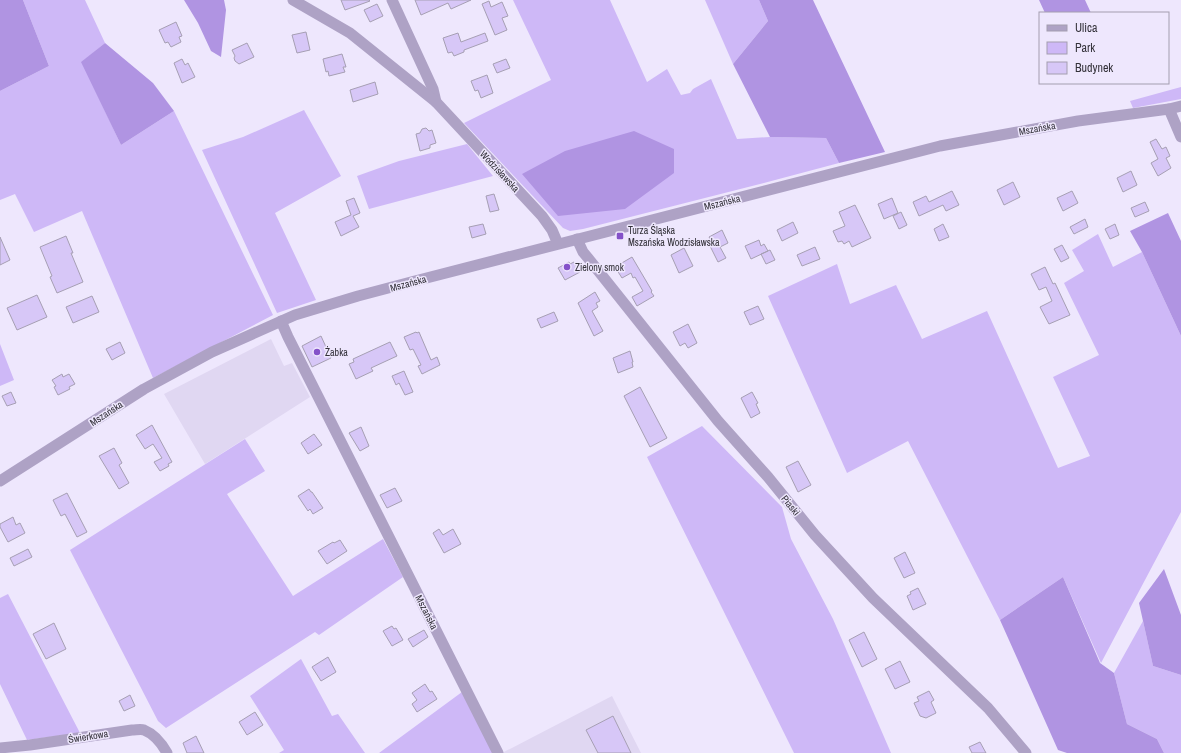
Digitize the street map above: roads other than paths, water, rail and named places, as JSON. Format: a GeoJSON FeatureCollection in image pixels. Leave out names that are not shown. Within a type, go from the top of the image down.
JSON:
{"type":"FeatureCollection","features":[{"type":"Feature","properties":{"kind":"street","name":"Wodzisławska"},"geometry":{"type":"LineString","coordinates":[[293,0],[350,33],[436,102],[540,212],[550,227],[558,244]]}},
{"type":"Feature","properties":{"kind":"street","name":"Wodzisławska"},"geometry":{"type":"LineString","coordinates":[[392,0],[433,89],[436,102]]}},
{"type":"Feature","properties":{"kind":"street","name":"Mszańska"},"geometry":{"type":"LineString","coordinates":[[0,481],[144,389],[212,352],[281,321],[365,294],[940,146],[1078,121],[1169,109],[1181,106]]}},
{"type":"Feature","properties":{"kind":"street"},"geometry":{"type":"LineString","coordinates":[[1169,109],[1181,137]]}},
{"type":"Feature","properties":{"kind":"street","name":"Piaski"},"geometry":{"type":"LineString","coordinates":[[577,239],[583,252],[718,421],[768,477],[815,535],[874,598],[988,708],[1026,753]]}},
{"type":"Feature","properties":{"kind":"street","name":"Mszańska"},"geometry":{"type":"LineString","coordinates":[[281,321],[291,344],[498,753]]}},
{"type":"Feature","properties":{"kind":"street","name":"Świerkowa"},"geometry":{"type":"LineString","coordinates":[[0,748],[132,730],[144,730],[160,742],[167,753]]}},
{"type":"Feature","properties":{"kind":"place","name":"Turza Śląska Mszańska Wodzisławska"},"geometry":{"type":"Point","coordinates":[620,236]}},
{"type":"Feature","properties":{"kind":"place","name":"Zielony smok"},"geometry":{"type":"Point","coordinates":[567,267]}},
{"type":"Feature","properties":{"kind":"place","name":"Żabka"},"geometry":{"type":"Point","coordinates":[317,352]}}]}
